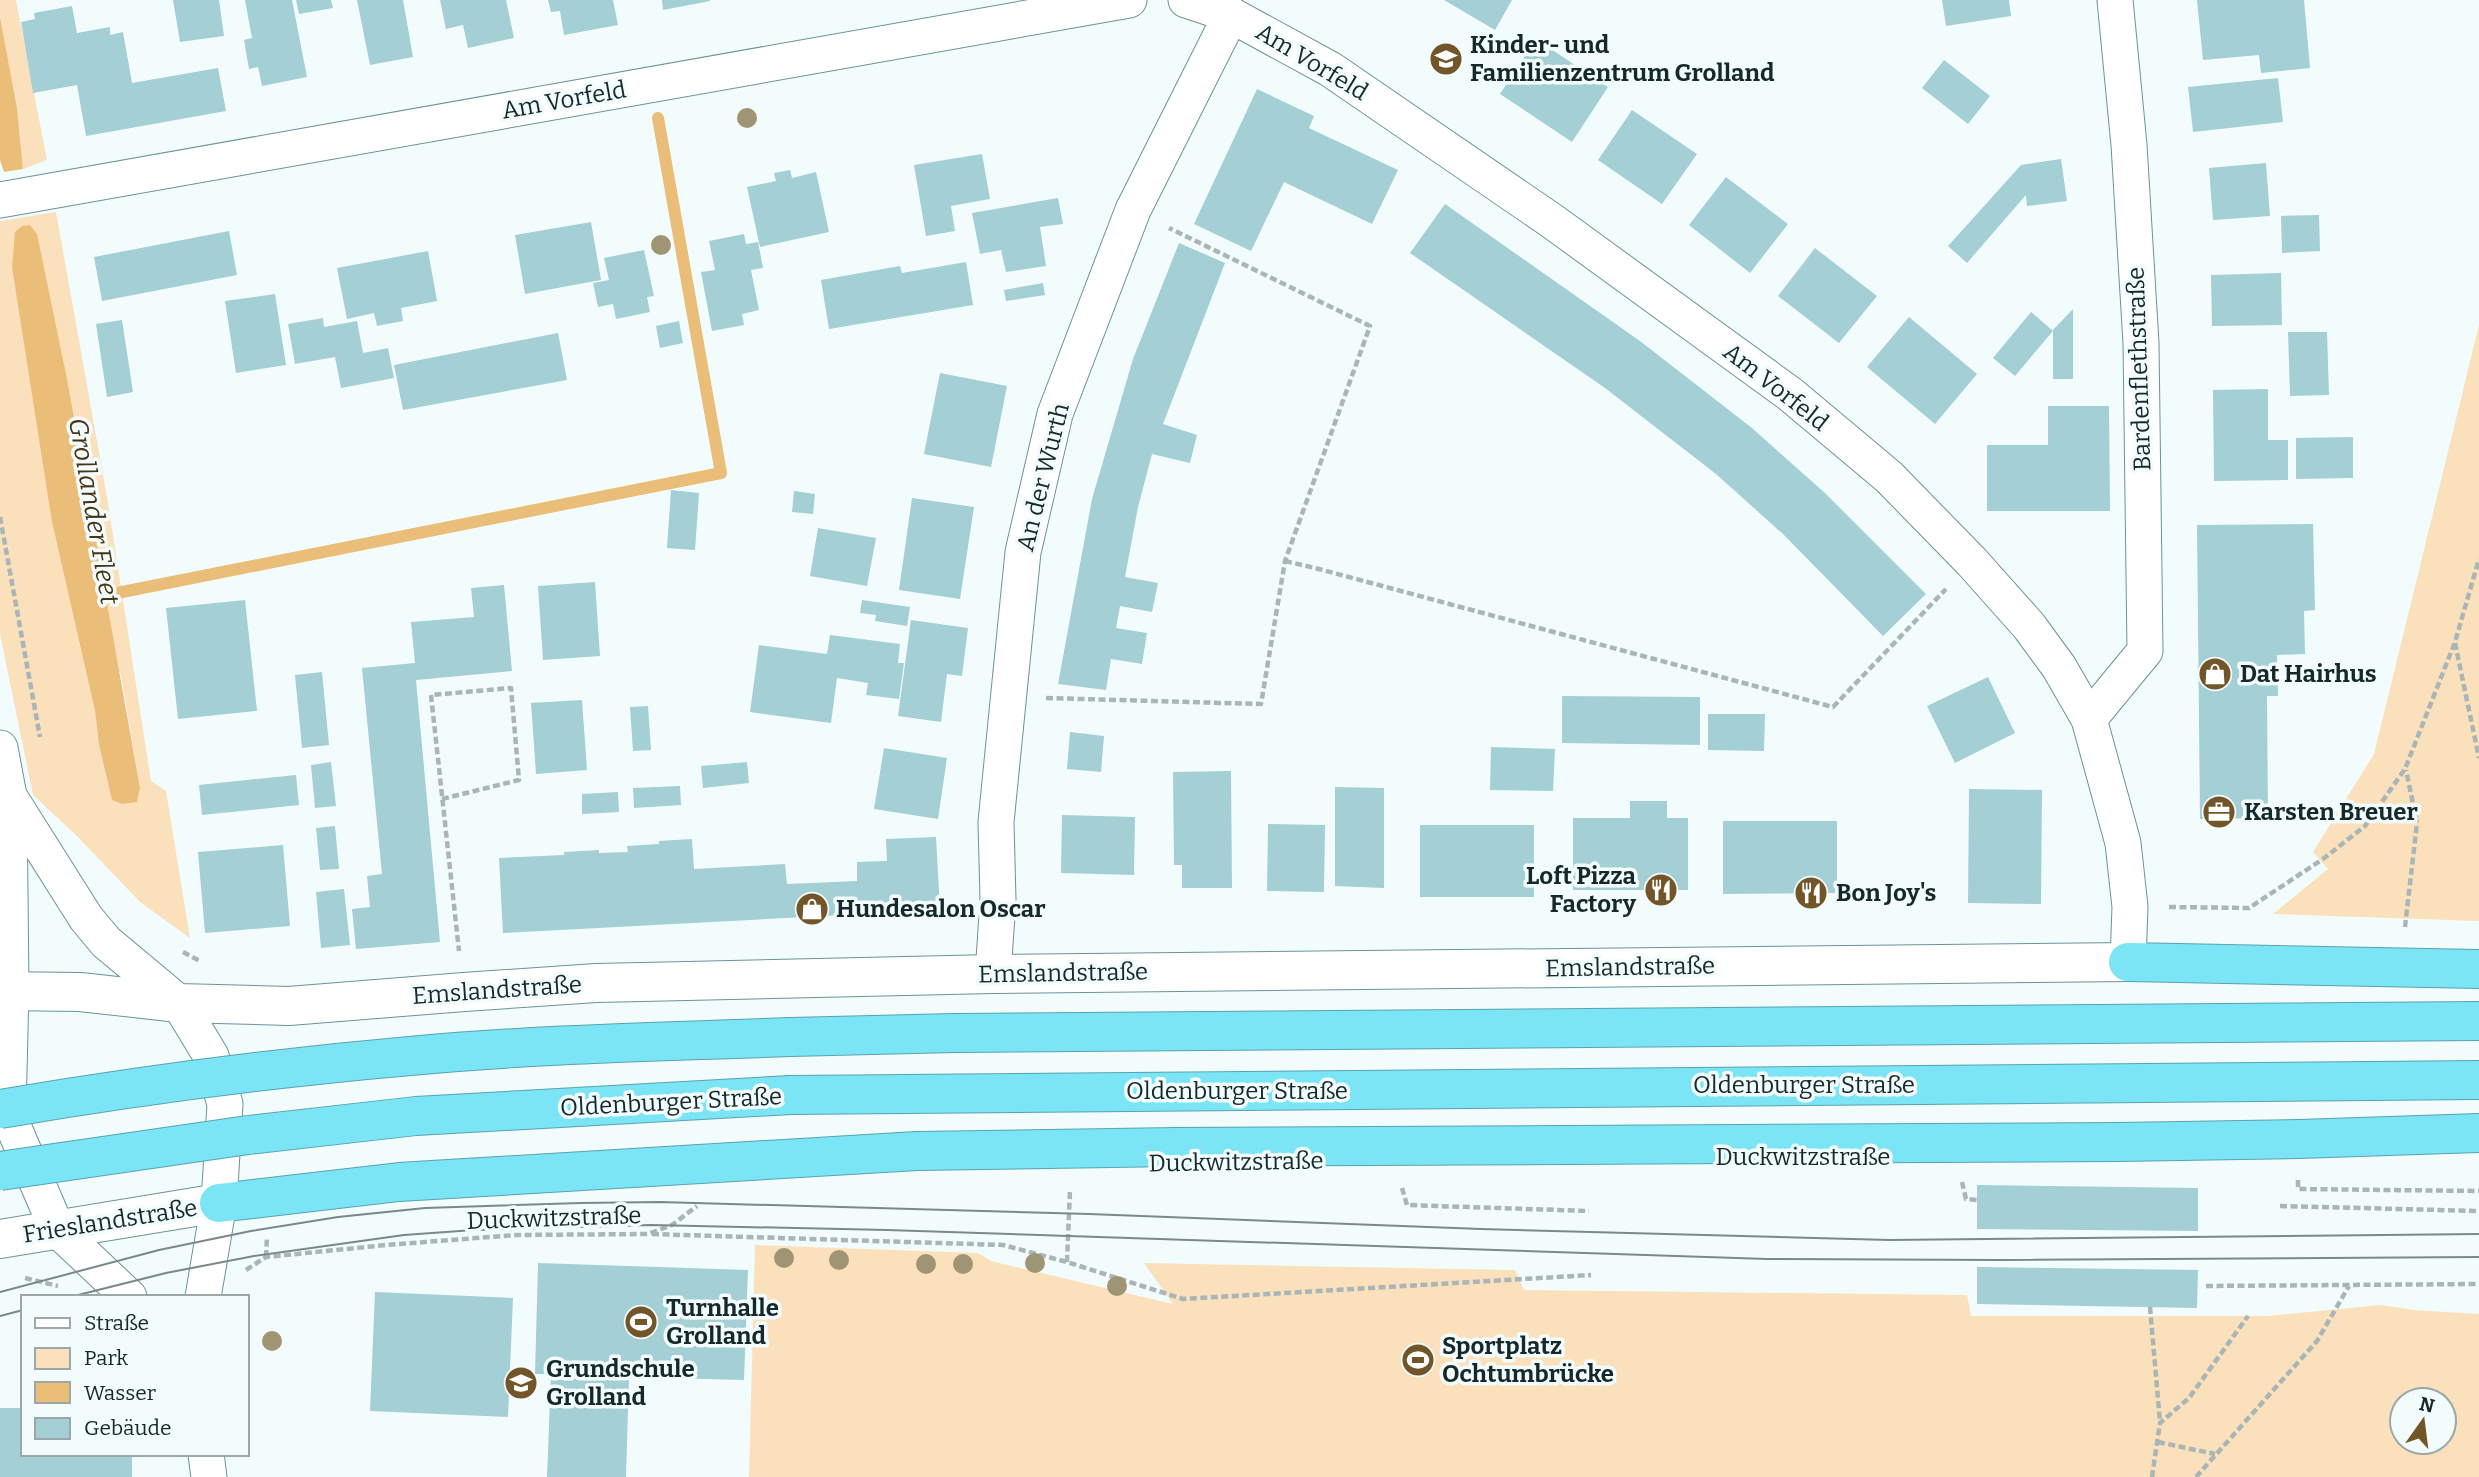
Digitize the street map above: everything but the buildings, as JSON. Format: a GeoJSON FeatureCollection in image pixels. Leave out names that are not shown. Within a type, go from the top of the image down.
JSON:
{"type":"FeatureCollection","features":[{"type":"Feature","properties":{"kind":"highway"},"geometry":{"type":"LineString","coordinates":[[2128,962],[2479,969]]}},
{"type":"Feature","properties":{"kind":"highway"},"geometry":{"type":"LineString","coordinates":[[0,1109],[235,1074],[412,1055],[790,1037],[955,1033],[2479,1021]]}},
{"type":"Feature","properties":{"kind":"highway","name":"Oldenburger Straße"},"geometry":{"type":"LineString","coordinates":[[0,1171],[234,1137],[416,1116],[792,1095],[2479,1080]]}},
{"type":"Feature","properties":{"kind":"highway"},"geometry":{"type":"LineString","coordinates":[[219,1203],[399,1182],[917,1151],[1203,1146],[2118,1142],[2479,1133]]}},
{"type":"Feature","properties":{"kind":"street","name":"Am Vorfeld"},"geometry":{"type":"LineString","coordinates":[[0,200],[1129,0]]}},
{"type":"Feature","properties":{"kind":"street","name":"Am Vorfeld"},"geometry":{"type":"LineString","coordinates":[[1186,0],[1231,15],[1330,69],[1552,221],[1790,394],[1889,477],[1972,562],[2029,626],[2059,667],[2089,719],[2123,844],[2130,907],[2128,962]]}},
{"type":"Feature","properties":{"kind":"street","name":"Bardenflethstraße"},"geometry":{"type":"LineString","coordinates":[[2089,719],[2145,650],[2141,343],[2129,145],[2115,0]]}},
{"type":"Feature","properties":{"kind":"street","name":"An der Wurth"},"geometry":{"type":"LineString","coordinates":[[993,974],[998,900],[996,822],[1023,552],[1055,414],[1133,210],[1231,15]]}},
{"type":"Feature","properties":{"kind":"street"},"geometry":{"type":"LineString","coordinates":[[0,748],[9,796],[9,948],[6,990],[8,1114],[57,1229],[128,1295]]}},
{"type":"Feature","properties":{"kind":"street"},"geometry":{"type":"LineString","coordinates":[[9,796],[86,918],[106,942],[178,1003],[212,1056],[225,1104],[219,1203],[203,1295]]}},
{"type":"Feature","properties":{"kind":"street","name":"Emslandstraße"},"geometry":{"type":"LineString","coordinates":[[6,990],[80,992],[178,1003],[289,1006],[596,983],[993,974],[2128,962]]}},
{"type":"Feature","properties":{"kind":"street","name":"Frieslandstraße"},"geometry":{"type":"LineString","coordinates":[[0,1239],[219,1203]]}},
{"type":"Feature","properties":{"kind":"path"},"geometry":{"type":"LineString","coordinates":[[1008,697],[1261,704],[1285,561],[1370,327],[1133,210]]}},
{"type":"Feature","properties":{"kind":"path"},"geometry":{"type":"LineString","coordinates":[[0,517],[41,743]]}},
{"type":"Feature","properties":{"kind":"path"},"geometry":{"type":"LineString","coordinates":[[2186,908],[2249,908],[2323,859],[2365,826],[2406,769],[2455,642],[2479,559]]}},
{"type":"Feature","properties":{"kind":"path"},"geometry":{"type":"LineString","coordinates":[[1285,561],[1833,708],[1972,562]]}},
{"type":"Feature","properties":{"kind":"path"},"geometry":{"type":"LineString","coordinates":[[2455,642],[2479,758]]}},
{"type":"Feature","properties":{"kind":"path"},"geometry":{"type":"LineString","coordinates":[[442,799],[519,780],[511,688],[431,695],[442,799],[460,961]]}},
{"type":"Feature","properties":{"kind":"path"},"geometry":{"type":"LineString","coordinates":[[2405,932],[2417,823],[2406,769]]}},
{"type":"Feature","properties":{"kind":"path"},"geometry":{"type":"LineString","coordinates":[[1961,1174],[1966,1199],[1977,1200]]}},
{"type":"Feature","properties":{"kind":"path"},"geometry":{"type":"LineString","coordinates":[[1398,1177],[1407,1205],[1589,1211]]}},
{"type":"Feature","properties":{"kind":"path"},"geometry":{"type":"LineString","coordinates":[[1067,1262],[1071,1182]]}},
{"type":"Feature","properties":{"kind":"path"},"geometry":{"type":"LineString","coordinates":[[2298,1189],[2479,1191]]}},
{"type":"Feature","properties":{"kind":"path","name":"Duckwitzstraße"},"geometry":{"type":"LineString","coordinates":[[213,1295],[234,1291],[244,1271],[266,1257],[516,1235],[648,1234],[672,1225],[702,1202]]}},
{"type":"Feature","properties":{"kind":"path"},"geometry":{"type":"LineString","coordinates":[[2280,1206],[2479,1211]]}},
{"type":"Feature","properties":{"kind":"path"},"geometry":{"type":"LineString","coordinates":[[648,1234],[1003,1245],[1184,1298],[1591,1275]]}},
{"type":"Feature","properties":{"kind":"path","name":"Frieslandstraße"},"geometry":{"type":"LineString","coordinates":[[21,1277],[59,1287]]}},
{"type":"Feature","properties":{"kind":"path"},"geometry":{"type":"LineString","coordinates":[[2206,1286],[2479,1284]]}},
{"type":"Feature","properties":{"kind":"path"},"geometry":{"type":"LineString","coordinates":[[2196,1477],[2318,1341],[2350,1285]]}},
{"type":"Feature","properties":{"kind":"path"},"geometry":{"type":"LineString","coordinates":[[2151,1307],[2160,1423],[2152,1477]]}},
{"type":"Feature","properties":{"kind":"path"},"geometry":{"type":"LineString","coordinates":[[2160,1423],[2189,1398],[2248,1316]]}},
{"type":"Feature","properties":{"kind":"path"},"geometry":{"type":"LineString","coordinates":[[2158,1442],[2215,1454]]}},
{"type":"Feature","properties":{"kind":"green space"},"geometry":{"type":"Polygon","coordinates":[[[0,0],[16,0],[47,160],[23,169],[17,108],[0,17],[0,0]]]}},
{"type":"Feature","properties":{"kind":"green space"},"geometry":{"type":"Polygon","coordinates":[[[56,212],[107,497],[151,781],[166,791],[190,938],[140,902],[75,834],[33,795],[0,634],[0,221],[56,212]],[[52,522],[112,799],[137,802],[140,788],[121,675],[52,522]]]}},
{"type":"Feature","properties":{"kind":"green space"},"geometry":{"type":"Polygon","coordinates":[[[2479,325],[2479,921],[2273,914],[2328,869],[2313,852],[2374,754],[2479,325]]]}},
{"type":"Feature","properties":{"kind":"green space","name":"Sportplatz Ochtumbrücke"},"geometry":{"type":"Polygon","coordinates":[[[755,1245],[978,1253],[991,1261],[1173,1304],[1144,1263],[1515,1270],[1524,1290],[1967,1295],[1971,1316],[2268,1316],[2381,1305],[2479,1314],[2479,1477],[749,1477],[755,1245]]]}},
{"type":"Feature","properties":{"kind":"water"},"geometry":{"type":"Polygon","coordinates":[[[0,17],[17,108],[23,169],[4,172],[0,160],[0,17]]]}},
{"type":"Feature","properties":{"kind":"water"},"geometry":{"type":"Polygon","coordinates":[[[30,225],[37,234],[67,379],[140,788],[137,802],[122,804],[112,800],[99,745],[95,711],[52,522],[12,267],[15,232],[22,226],[30,225]]]}},
{"type":"Feature","properties":{"kind":"waterway","name":"Grollander Fleet"},"geometry":{"type":"LineString","coordinates":[[92,598],[721,473],[658,118]]}},
{"type":"Feature","properties":{"kind":"tram line"},"geometry":{"type":"LineString","coordinates":[[0,1292],[159,1250],[338,1217],[425,1208],[581,1203],[660,1202],[1089,1214],[1481,1229],[1889,1240],[2479,1234]]}},
{"type":"Feature","properties":{"kind":"tram line"},"geometry":{"type":"LineString","coordinates":[[78,1295],[166,1273],[254,1256],[404,1235],[474,1230],[651,1225],[887,1230],[1767,1259],[2479,1257]]}},
{"type":"Feature","properties":{"kind":"tram line"},"geometry":{"type":"LineString","coordinates":[[0,1316],[21,1311]]}},
{"type":"Feature","properties":{"kind":"place","name":"Kinder- und Familienzentrum Grolland"},"geometry":{"type":"Point","coordinates":[1446,59]}},
{"type":"Feature","properties":{"kind":"place","name":"Dat Hairhus"},"geometry":{"type":"Point","coordinates":[2215,674]}},
{"type":"Feature","properties":{"kind":"place","name":"Karsten Breuer"},"geometry":{"type":"Point","coordinates":[2219,812]}},
{"type":"Feature","properties":{"kind":"place","name":"Loft Pizza Factory"},"geometry":{"type":"Point","coordinates":[1661,890]}},
{"type":"Feature","properties":{"kind":"place","name":"Bon Joy's"},"geometry":{"type":"Point","coordinates":[1811,893]}},
{"type":"Feature","properties":{"kind":"place","name":"Hundesalon Oscar"},"geometry":{"type":"Point","coordinates":[812,909]}},
{"type":"Feature","properties":{"kind":"place","name":"Turnhalle Grolland"},"geometry":{"type":"Point","coordinates":[641,1322]}},
{"type":"Feature","properties":{"kind":"place","name":"Sportplatz Ochtumbrücke"},"geometry":{"type":"Point","coordinates":[1418,1360]}},
{"type":"Feature","properties":{"kind":"place","name":"Grundschule Grolland"},"geometry":{"type":"Point","coordinates":[521,1383]}}]}
